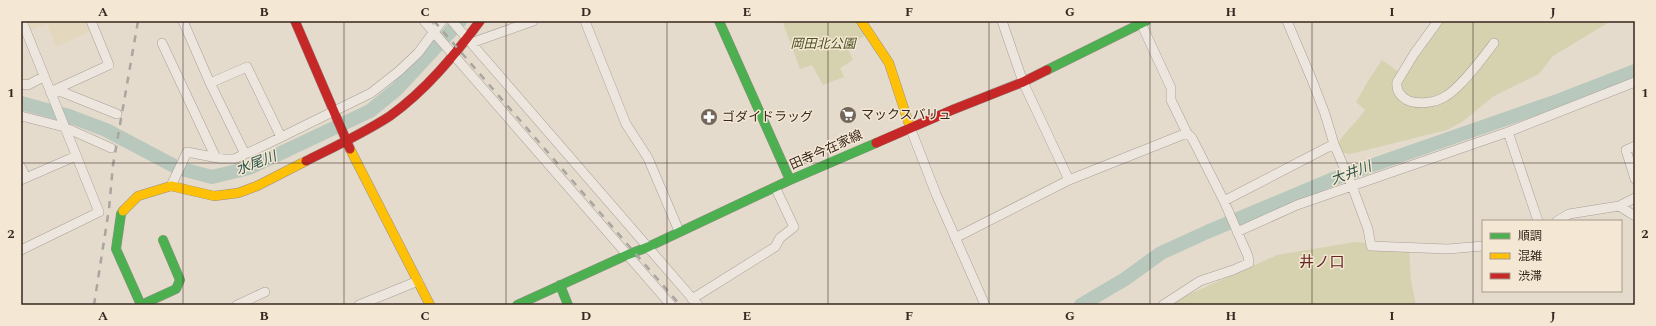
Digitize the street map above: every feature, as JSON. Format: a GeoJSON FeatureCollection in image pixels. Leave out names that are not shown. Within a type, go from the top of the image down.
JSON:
{"type":"FeatureCollection","features":[{"type":"Feature","properties":{"kind":"street"},"geometry":{"type":"LineString","coordinates":[[21,250],[99,212],[43,77],[22,21]]}},
{"type":"Feature","properties":{"kind":"street"},"geometry":{"type":"LineString","coordinates":[[50,92],[108,65],[90,21]]}},
{"type":"Feature","properties":{"kind":"street"},"geometry":{"type":"LineString","coordinates":[[183,21],[210,83],[245,154]]}},
{"type":"Feature","properties":{"kind":"street"},"geometry":{"type":"LineString","coordinates":[[295,21],[346,140],[430,305]]}},
{"type":"Feature","properties":{"kind":"street"},"geometry":{"type":"LineString","coordinates":[[424,21],[671,305]]}},
{"type":"Feature","properties":{"kind":"street"},"geometry":{"type":"LineString","coordinates":[[170,186],[187,152],[216,158],[234,159],[371,93],[393,76],[418,53],[442,21]]}},
{"type":"Feature","properties":{"kind":"street"},"geometry":{"type":"LineString","coordinates":[[452,21],[695,302],[775,247],[780,238],[794,227],[775,187]]}},
{"type":"Feature","properties":{"kind":"street"},"geometry":{"type":"LineString","coordinates":[[163,240],[180,280],[176,288],[141,305],[116,249],[121,214],[138,196],[170,186],[214,196],[238,193],[257,186],[390,116],[416,95],[469,41],[480,21]]}},
{"type":"Feature","properties":{"kind":"street"},"geometry":{"type":"LineString","coordinates":[[469,41],[533,21]]}},
{"type":"Feature","properties":{"kind":"street"},"geometry":{"type":"LineString","coordinates":[[585,21],[626,124],[648,158],[679,232]]}},
{"type":"Feature","properties":{"kind":"street"},"geometry":{"type":"LineString","coordinates":[[861,21],[889,63],[910,127],[936,194],[985,305]]}},
{"type":"Feature","properties":{"kind":"street"},"geometry":{"type":"LineString","coordinates":[[1002,21],[1023,82],[1069,180]]}},
{"type":"Feature","properties":{"kind":"street"},"geometry":{"type":"LineString","coordinates":[[1286,21],[1325,114],[1334,144],[1345,166],[1368,229],[1371,246],[1448,249],[1482,246]]}},
{"type":"Feature","properties":{"kind":"street"},"geometry":{"type":"LineString","coordinates":[[1438,21],[1414,54],[1397,82],[1396,87],[1398,93],[1405,99],[1412,102],[1422,103],[1446,97],[1494,43]]}},
{"type":"Feature","properties":{"kind":"street"},"geometry":{"type":"LineString","coordinates":[[722,22],[790,180]]}},
{"type":"Feature","properties":{"kind":"street"},"geometry":{"type":"LineString","coordinates":[[1143,22],[1171,88],[1171,100],[1224,201],[1248,256],[1249,263],[1200,281],[1162,305]]}},
{"type":"Feature","properties":{"kind":"street","name":"田寺今在家線"},"geometry":{"type":"LineString","coordinates":[[517,305],[648,247],[790,180],[910,127],[1023,82],[1143,22]]}},
{"type":"Feature","properties":{"kind":"street"},"geometry":{"type":"LineString","coordinates":[[162,43],[216,158]]}},
{"type":"Feature","properties":{"kind":"street"},"geometry":{"type":"LineString","coordinates":[[210,83],[247,67],[281,137]]}},
{"type":"Feature","properties":{"kind":"street"},"geometry":{"type":"LineString","coordinates":[[21,84],[28,85],[43,77]]}},
{"type":"Feature","properties":{"kind":"street"},"geometry":{"type":"LineString","coordinates":[[1237,232],[1297,205],[1508,132],[1635,82]]}},
{"type":"Feature","properties":{"kind":"street"},"geometry":{"type":"LineString","coordinates":[[50,92],[62,92],[117,114]]}},
{"type":"Feature","properties":{"kind":"street"},"geometry":{"type":"LineString","coordinates":[[21,116],[64,127],[111,148]]}},
{"type":"Feature","properties":{"kind":"street"},"geometry":{"type":"LineString","coordinates":[[1508,132],[1538,220]]}},
{"type":"Feature","properties":{"kind":"street"},"geometry":{"type":"LineString","coordinates":[[955,238],[1069,180],[1187,133]]}},
{"type":"Feature","properties":{"kind":"street"},"geometry":{"type":"LineString","coordinates":[[1224,201],[1334,144]]}},
{"type":"Feature","properties":{"kind":"street"},"geometry":{"type":"LineString","coordinates":[[1635,146],[1626,150],[1635,179]]}},
{"type":"Feature","properties":{"kind":"street"},"geometry":{"type":"LineString","coordinates":[[21,167],[24,179],[76,156]]}},
{"type":"Feature","properties":{"kind":"street"},"geometry":{"type":"LineString","coordinates":[[1559,220],[1569,214],[1619,206],[1635,198]]}},
{"type":"Feature","properties":{"kind":"street"},"geometry":{"type":"LineString","coordinates":[[1619,206],[1635,216]]}},
{"type":"Feature","properties":{"kind":"street"},"geometry":{"type":"LineString","coordinates":[[359,305],[418,281]]}},
{"type":"Feature","properties":{"kind":"street"},"geometry":{"type":"LineString","coordinates":[[560,285],[568,305]]}},
{"type":"Feature","properties":{"kind":"street"},"geometry":{"type":"LineString","coordinates":[[237,305],[265,292]]}},
{"type":"Feature","properties":{"kind":"shaded area"},"geometry":{"type":"Polygon","coordinates":[[[26,21],[86,21],[91,31],[56,47],[47,24],[30,31],[26,21]]]}},
{"type":"Feature","properties":{"kind":"green space","name":"岡田北公園"},"geometry":{"type":"Polygon","coordinates":[[[788,21],[857,21],[866,35],[847,47],[853,60],[840,68],[844,77],[823,85],[812,65],[800,69],[783,23],[788,21]]]}},
{"type":"Feature","properties":{"kind":"green space"},"geometry":{"type":"Polygon","coordinates":[[[1443,21],[1611,21],[1553,56],[1539,74],[1494,96],[1462,122],[1447,130],[1350,154],[1344,153],[1337,145],[1365,110],[1356,102],[1382,60],[1403,75],[1443,21]]]}},
{"type":"Feature","properties":{"kind":"green space"},"geometry":{"type":"Polygon","coordinates":[[[1355,242],[1409,246],[1411,280],[1416,305],[1165,305],[1277,255],[1355,242]]]}},
{"type":"Feature","properties":{"kind":"waterway","name":"水尾川"},"geometry":{"type":"LineString","coordinates":[[21,103],[69,116],[106,130],[178,168],[212,177],[249,168],[370,111],[397,89],[460,21]]}},
{"type":"Feature","properties":{"kind":"waterway","name":"大井川"},"geometry":{"type":"LineString","coordinates":[[1081,305],[1125,279],[1161,253],[1207,232],[1333,179],[1560,100],[1635,71]]}},
{"type":"Feature","properties":{"kind":"railway"},"geometry":{"type":"LineString","coordinates":[[94,305],[109,209],[113,165],[138,21]]}},
{"type":"Feature","properties":{"kind":"railway"},"geometry":{"type":"LineString","coordinates":[[434,21],[680,305]]}},
{"type":"Feature","properties":{"kind":"traffic: fast"},"geometry":{"type":"LineString","coordinates":[[719,21],[790,180]]}},
{"type":"Feature","properties":{"kind":"traffic: fast"},"geometry":{"type":"LineString","coordinates":[[1047,70],[1146,21]]}},
{"type":"Feature","properties":{"kind":"traffic: fast"},"geometry":{"type":"LineString","coordinates":[[517,305],[648,247],[790,180],[876,143]]}},
{"type":"Feature","properties":{"kind":"traffic: fast"},"geometry":{"type":"LineString","coordinates":[[123,211],[121,214],[116,249],[141,305],[176,289],[180,280],[163,240]]}},
{"type":"Feature","properties":{"kind":"traffic: fast"},"geometry":{"type":"LineString","coordinates":[[560,285],[568,305]]}},
{"type":"Feature","properties":{"kind":"traffic: slow"},"geometry":{"type":"LineString","coordinates":[[861,21],[889,63],[910,127]]}},
{"type":"Feature","properties":{"kind":"traffic: slow"},"geometry":{"type":"LineString","coordinates":[[350,149],[430,305]]}},
{"type":"Feature","properties":{"kind":"traffic: slow"},"geometry":{"type":"LineString","coordinates":[[123,211],[138,196],[171,186],[214,196],[238,193],[257,186],[306,161]]}},
{"type":"Feature","properties":{"kind":"traffic: jam"},"geometry":{"type":"LineString","coordinates":[[295,21],[350,149]]}},
{"type":"Feature","properties":{"kind":"traffic: jam"},"geometry":{"type":"LineString","coordinates":[[306,161],[349,140],[390,116],[403,106],[439,72],[480,21]]}},
{"type":"Feature","properties":{"kind":"traffic: jam"},"geometry":{"type":"LineString","coordinates":[[876,143],[952,110],[1023,82],[1047,70]]}},
{"type":"Feature","properties":{"kind":"place","name":"マックスバリュ"},"geometry":{"type":"Point","coordinates":[848,115]}},
{"type":"Feature","properties":{"kind":"place","name":"ゴダイドラッグ"},"geometry":{"type":"Point","coordinates":[709,117]}},
{"type":"Feature","properties":{"kind":"district","name":"井ノ口"},"geometry":{"type":"Point","coordinates":[1322,262]}}]}
